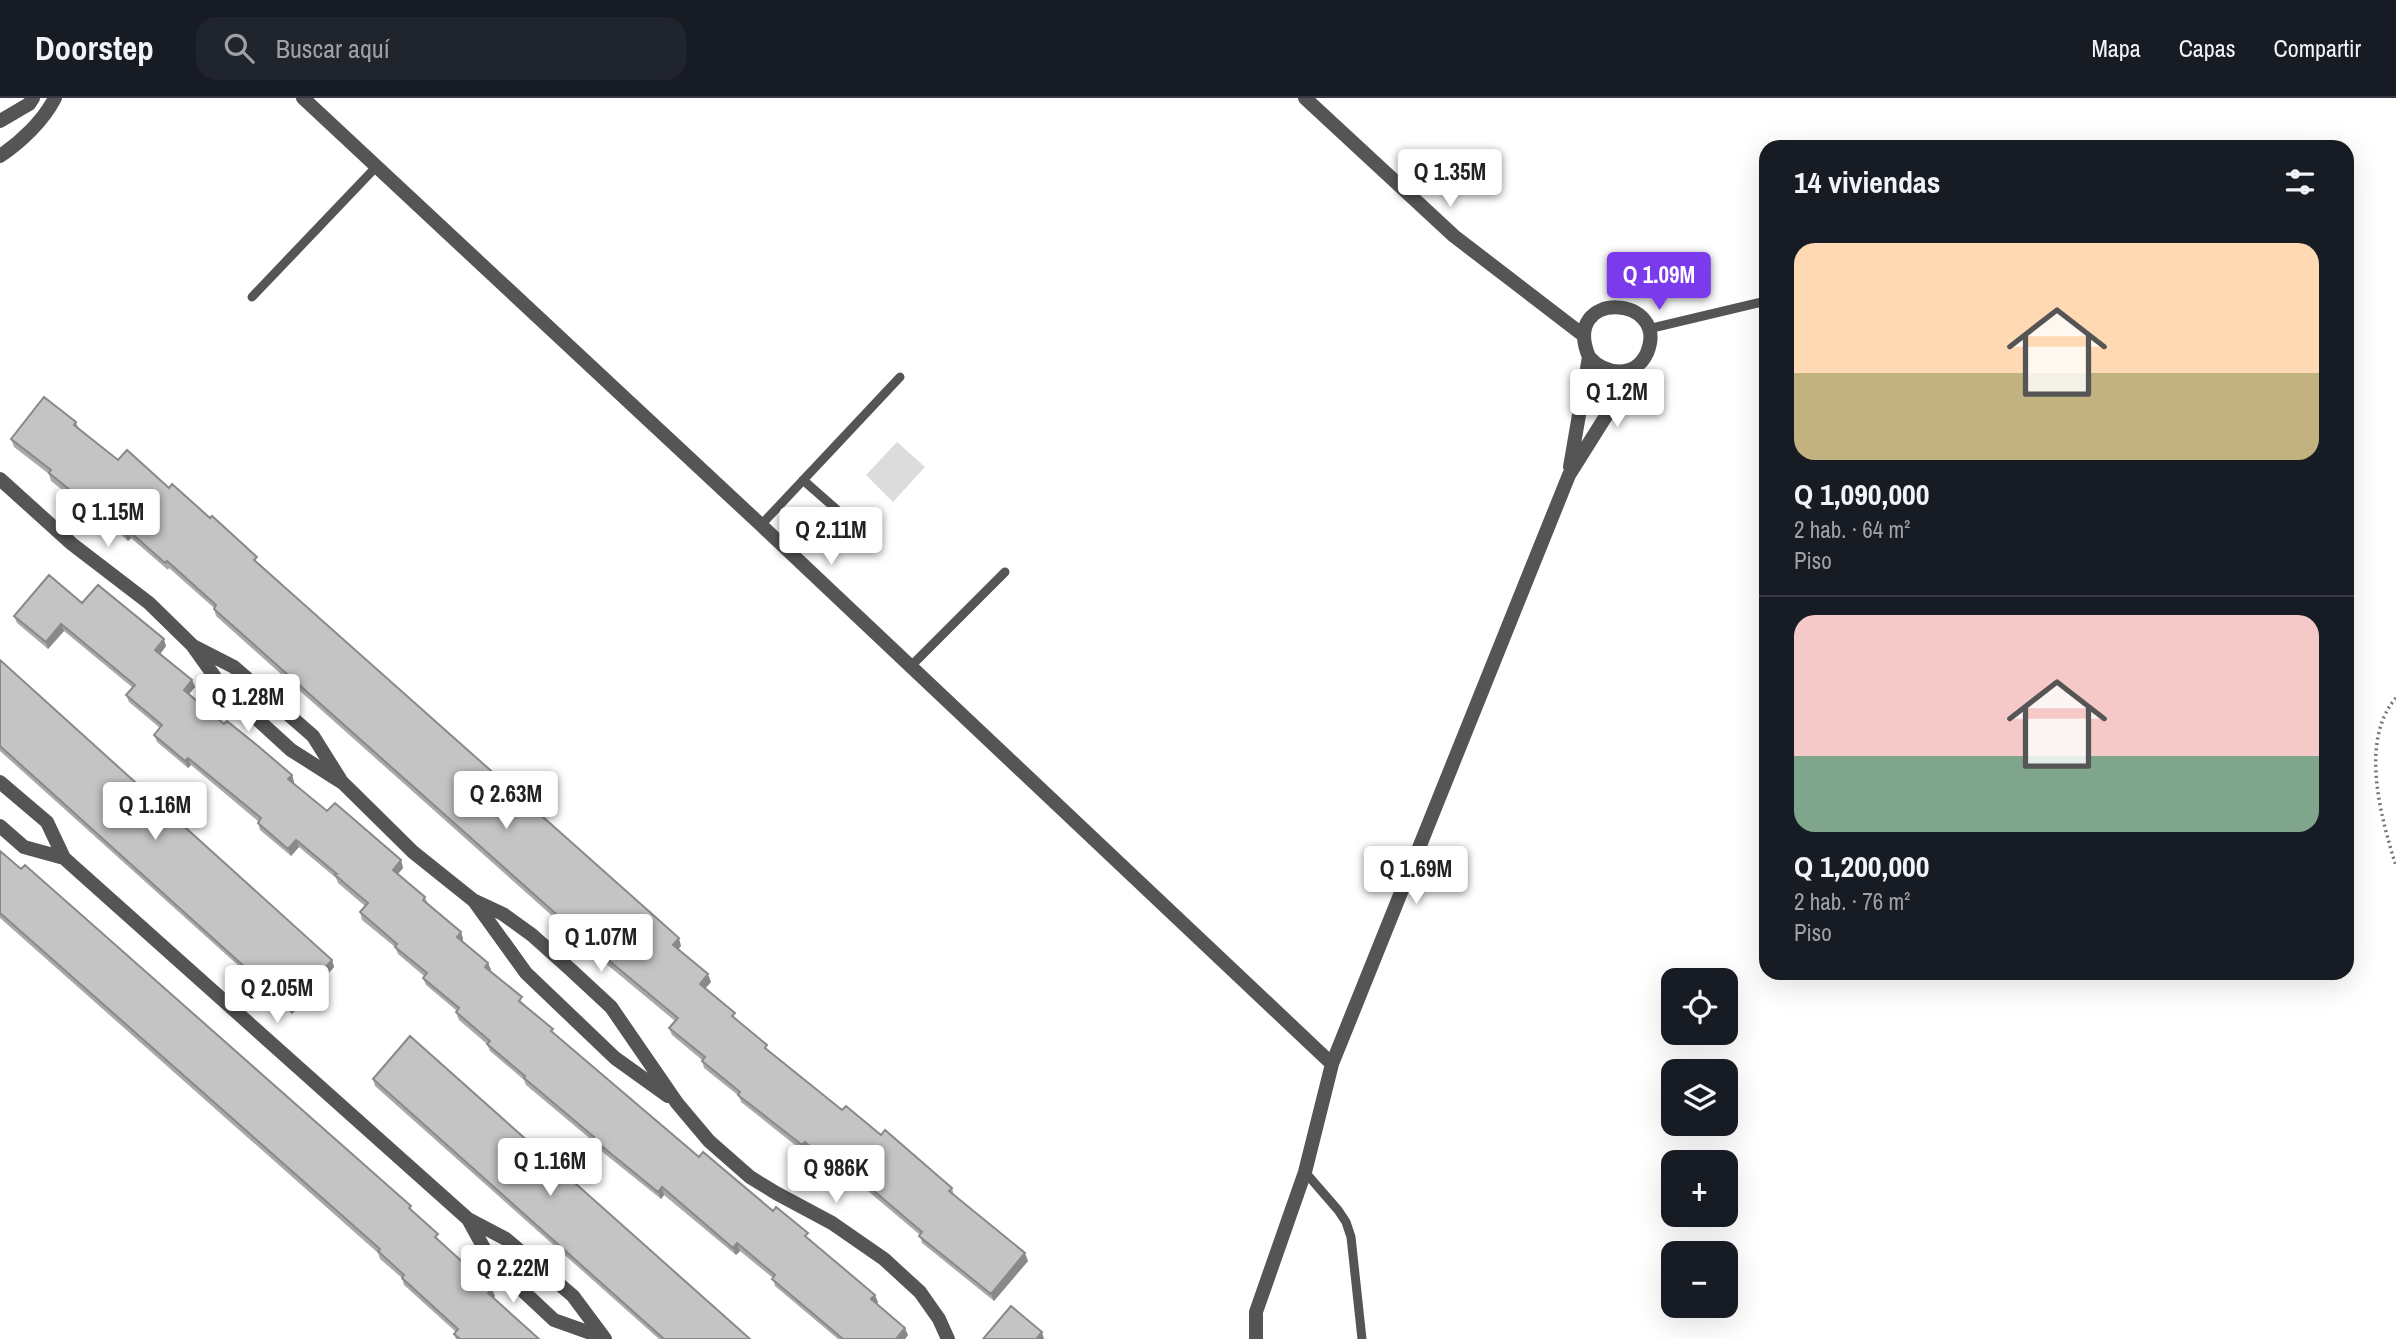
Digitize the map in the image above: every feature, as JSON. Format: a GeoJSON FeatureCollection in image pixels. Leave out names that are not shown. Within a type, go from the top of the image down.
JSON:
{"type":"FeatureCollection","features":[{"type":"Feature","properties":{"kind":"street"},"geometry":{"type":"LineString","coordinates":[[0,121],[29,104],[33,98]]}},
{"type":"Feature","properties":{"kind":"street"},"geometry":{"type":"LineString","coordinates":[[0,156],[12,148],[48,110],[55,98]]}},
{"type":"Feature","properties":{"kind":"street"},"geometry":{"type":"LineString","coordinates":[[303,98],[761,525],[1332,1064]]}},
{"type":"Feature","properties":{"kind":"street"},"geometry":{"type":"LineString","coordinates":[[1305,98],[1454,236],[1583,335]]}},
{"type":"Feature","properties":{"kind":"street"},"geometry":{"type":"LineString","coordinates":[[1255,1339],[1256,1312],[1305,1172],[1332,1064],[1569,475],[1648,349],[1648,329],[1637,313],[1618,306],[1599,310],[1591,317],[1583,335],[1588,358],[1569,475]]}},
{"type":"Feature","properties":{"kind":"street"},"geometry":{"type":"LineString","coordinates":[[1588,358],[1597,366],[1619,373],[1638,365]]}},
{"type":"Feature","properties":{"kind":"street"},"geometry":{"type":"LineString","coordinates":[[0,479],[72,544],[149,603],[192,645],[222,687],[291,750],[343,783],[413,852],[473,900],[503,914],[532,935],[611,1007],[677,1103],[709,1141],[750,1177],[859,1241],[908,1280],[930,1305],[948,1339]]}},
{"type":"Feature","properties":{"kind":"street"},"geometry":{"type":"LineString","coordinates":[[192,645],[234,667],[313,736],[343,783]]}},
{"type":"Feature","properties":{"kind":"street"},"geometry":{"type":"LineString","coordinates":[[0,782],[47,822],[64,858],[468,1219],[506,1239],[573,1296],[605,1338]]}},
{"type":"Feature","properties":{"kind":"street"},"geometry":{"type":"LineString","coordinates":[[0,826],[24,847],[64,858]]}},
{"type":"Feature","properties":{"kind":"street"},"geometry":{"type":"LineString","coordinates":[[473,900],[526,973],[615,1058],[677,1103]]}},
{"type":"Feature","properties":{"kind":"street"},"geometry":{"type":"LineString","coordinates":[[468,1219],[491,1261],[554,1320],[605,1338]]}},
{"type":"Feature","properties":{"kind":"lane"},"geometry":{"type":"LineString","coordinates":[[252,297],[376,167]]}},
{"type":"Feature","properties":{"kind":"lane"},"geometry":{"type":"LineString","coordinates":[[1648,329],[1759,303]]}},
{"type":"Feature","properties":{"kind":"lane"},"geometry":{"type":"LineString","coordinates":[[761,525],[900,377]]}},
{"type":"Feature","properties":{"kind":"lane"},"geometry":{"type":"LineString","coordinates":[[803,480],[852,523]]}},
{"type":"Feature","properties":{"kind":"lane"},"geometry":{"type":"LineString","coordinates":[[910,667],[1004,572]]}},
{"type":"Feature","properties":{"kind":"lane"},"geometry":{"type":"LineString","coordinates":[[1305,1172],[1346,1222],[1362,1339]]}},
{"type":"Feature","properties":{"kind":"path"},"geometry":{"type":"LineString","coordinates":[[2396,698],[2381,724],[2375,763],[2382,821],[2396,866]]}},
{"type":"Feature","properties":{"kind":"shaded area"},"geometry":{"type":"Polygon","coordinates":[[[897,442],[925,467],[893,502],[866,475],[897,442]]]}},
{"type":"Feature","properties":{"kind":"building"},"geometry":{"type":"Polygon","coordinates":[[[44,397],[118,460],[127,450],[169,488],[172,484],[210,518],[212,516],[257,557],[254,560],[679,938],[673,945],[708,974],[700,984],[735,1013],[732,1016],[767,1045],[765,1048],[842,1110],[846,1106],[881,1135],[885,1130],[952,1188],[949,1191],[1025,1253],[991,1294],[919,1236],[922,1232],[847,1168],[843,1173],[805,1142],[802,1145],[738,1095],[740,1092],[702,1061],[705,1057],[669,1028],[678,1018],[601,954],[214,609],[216,605],[167,561],[165,563],[129,531],[125,534],[83,496],[81,499],[49,473],[51,470],[11,439],[44,397]]]}},
{"type":"Feature","properties":{"kind":"building"},"geometry":{"type":"Polygon","coordinates":[[[49,575],[82,603],[98,585],[164,639],[155,650],[192,680],[184,690],[224,724],[227,721],[258,746],[292,775],[288,779],[327,811],[335,803],[401,860],[393,870],[461,932],[457,937],[488,963],[485,967],[522,997],[519,1001],[699,1157],[703,1152],[773,1211],[776,1207],[808,1233],[805,1236],[875,1295],[871,1299],[905,1328],[896,1339],[843,1339],[772,1279],[775,1275],[737,1243],[733,1248],[662,1187],[658,1192],[524,1078],[525,1076],[487,1044],[490,1041],[456,1012],[459,1008],[423,978],[427,973],[395,947],[397,944],[360,912],[368,903],[335,875],[337,874],[296,840],[288,849],[258,823],[261,818],[188,758],[185,761],[154,735],[162,725],[126,695],[135,685],[61,624],[46,642],[14,616],[49,575]]]}},
{"type":"Feature","properties":{"kind":"building"},"geometry":{"type":"Polygon","coordinates":[[[0,660],[332,960],[289,1007],[0,746],[0,660]]]}},
{"type":"Feature","properties":{"kind":"building"},"geometry":{"type":"Polygon","coordinates":[[[0,851],[21,869],[25,865],[411,1206],[409,1208],[438,1234],[435,1237],[492,1289],[488,1293],[539,1339],[460,1339],[454,1334],[458,1329],[402,1278],[404,1275],[378,1251],[380,1249],[0,913],[0,851]]]}},
{"type":"Feature","properties":{"kind":"building"},"geometry":{"type":"Polygon","coordinates":[[[410,1036],[750,1339],[664,1339],[373,1079],[410,1036]]]}},
{"type":"Feature","properties":{"kind":"building"},"geometry":{"type":"Polygon","coordinates":[[[1011,1306],[1042,1332],[1036,1339],[983,1339],[1011,1306]]]}}]}
